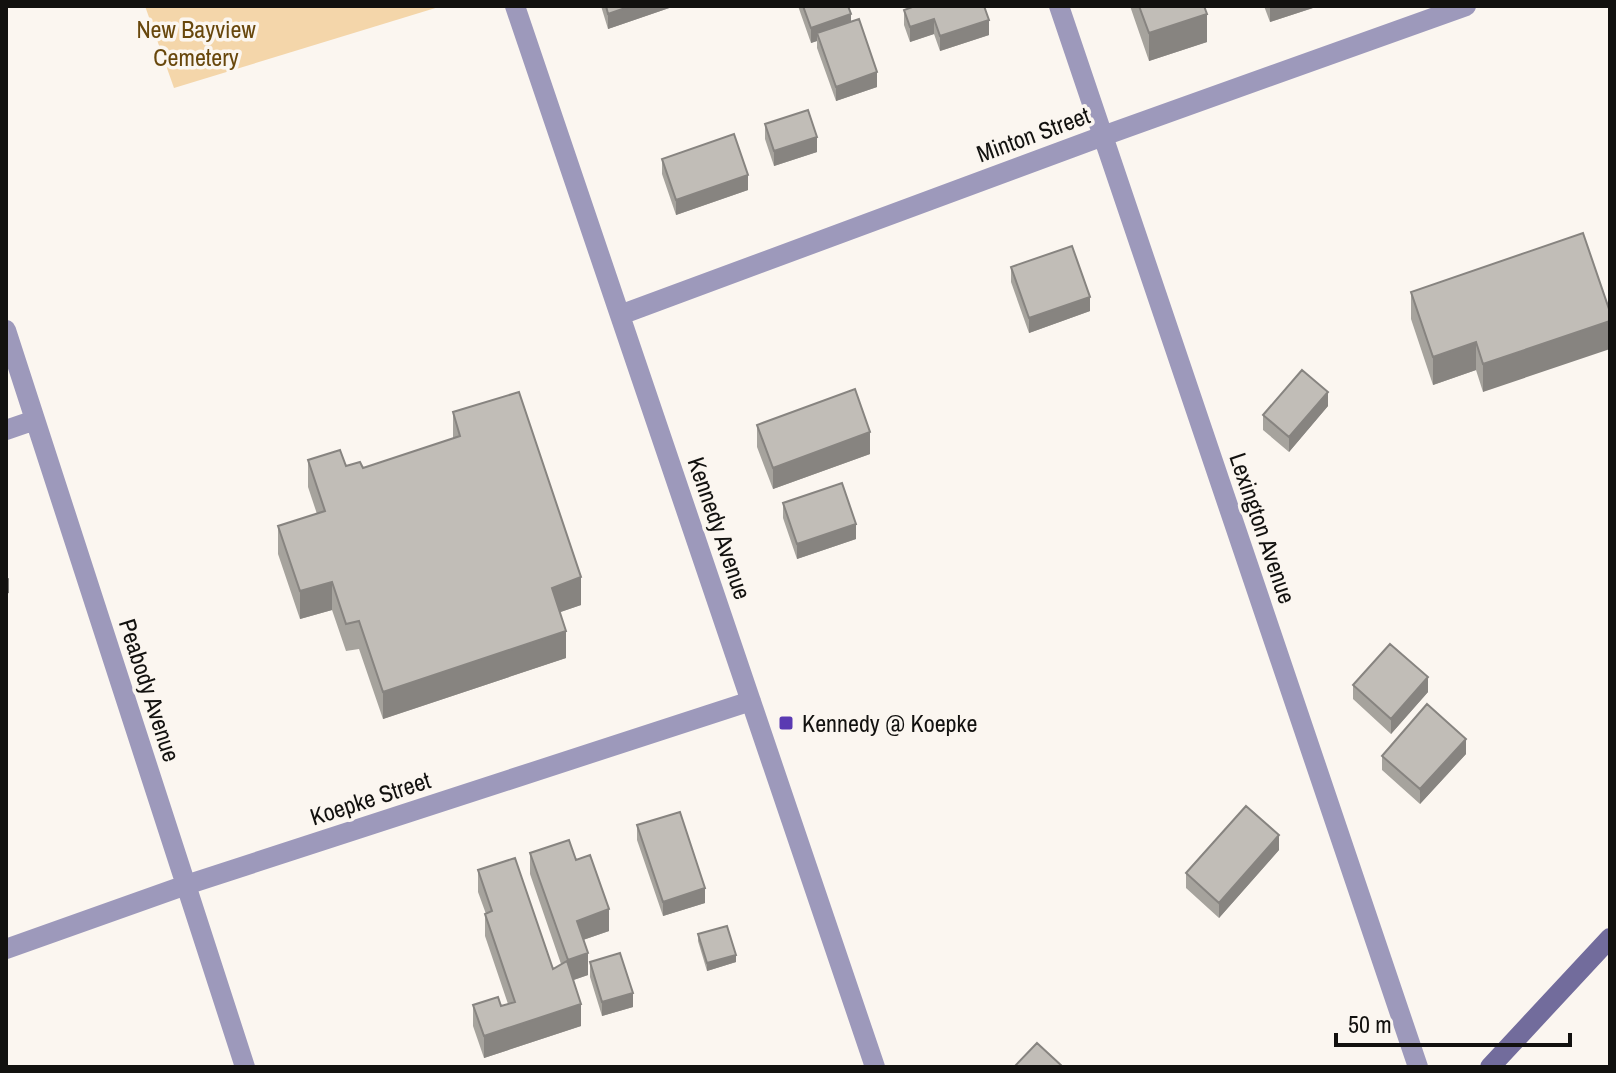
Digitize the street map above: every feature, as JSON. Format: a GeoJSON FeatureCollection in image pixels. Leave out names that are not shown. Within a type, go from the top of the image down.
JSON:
{"type":"FeatureCollection","features":[{"type":"Feature","properties":{"kind":"main road"},"geometry":{"type":"LineString","coordinates":[[1490,1067],[1610,938]]}},
{"type":"Feature","properties":{"kind":"street","name":"Kennedy Avenue"},"geometry":{"type":"LineString","coordinates":[[515,6],[875,1067]]}},
{"type":"Feature","properties":{"kind":"street","name":"Lexington Avenue"},"geometry":{"type":"LineString","coordinates":[[1059,6],[1418,1067]]}},
{"type":"Feature","properties":{"kind":"street","name":"Minton Street"},"geometry":{"type":"LineString","coordinates":[[620,315],[1103,136],[1466,6]]}},
{"type":"Feature","properties":{"kind":"street","name":"Peabody Avenue"},"geometry":{"type":"LineString","coordinates":[[6,330],[245,1067]]}},
{"type":"Feature","properties":{"kind":"street"},"geometry":{"type":"LineString","coordinates":[[6,430],[35,420]]}},
{"type":"Feature","properties":{"kind":"street","name":"Koepke Street"},"geometry":{"type":"LineString","coordinates":[[6,949],[186,885],[751,701]]}},
{"type":"Feature","properties":{"kind":"green space","name":"New Bayview Cemetery"},"geometry":{"type":"Polygon","coordinates":[[[145,6],[442,6],[174,88],[145,6]]]}},
{"type":"Feature","properties":{"kind":"building"},"geometry":{"type":"Polygon","coordinates":[[[606,6],[631,6],[608,14],[606,6]]]}},
{"type":"Feature","properties":{"kind":"building"},"geometry":{"type":"Polygon","coordinates":[[[803,6],[848,6],[851,14],[811,28],[803,6]]]}},
{"type":"Feature","properties":{"kind":"building"},"geometry":{"type":"Polygon","coordinates":[[[915,6],[984,6],[989,20],[940,36],[934,19],[910,27],[904,10],[915,6]]]}},
{"type":"Feature","properties":{"kind":"building"},"geometry":{"type":"Polygon","coordinates":[[[1139,6],[1204,6],[1207,14],[1149,33],[1139,6]]]}},
{"type":"Feature","properties":{"kind":"building"},"geometry":{"type":"Polygon","coordinates":[[[859,19],[877,72],[836,87],[817,33],[859,19]]]}},
{"type":"Feature","properties":{"kind":"building"},"geometry":{"type":"Polygon","coordinates":[[[808,110],[817,137],[774,151],[765,124],[808,110]]]}},
{"type":"Feature","properties":{"kind":"building"},"geometry":{"type":"Polygon","coordinates":[[[734,134],[748,175],[676,200],[662,159],[734,134]]]}},
{"type":"Feature","properties":{"kind":"building"},"geometry":{"type":"Polygon","coordinates":[[[1583,233],[1610,312],[1610,321],[1483,364],[1476,342],[1433,357],[1411,292],[1583,233]]]}},
{"type":"Feature","properties":{"kind":"building"},"geometry":{"type":"Polygon","coordinates":[[[1072,246],[1090,297],[1029,318],[1011,267],[1072,246]]]}},
{"type":"Feature","properties":{"kind":"building"},"geometry":{"type":"Polygon","coordinates":[[[1302,370],[1328,392],[1289,437],[1263,415],[1302,370]]]}},
{"type":"Feature","properties":{"kind":"building"},"geometry":{"type":"Polygon","coordinates":[[[855,389],[870,432],[773,468],[757,425],[855,389]]]}},
{"type":"Feature","properties":{"kind":"building"},"geometry":{"type":"Polygon","coordinates":[[[519,392],[581,577],[552,588],[566,631],[383,692],[359,621],[346,624],[332,582],[300,591],[278,526],[325,511],[308,460],[340,450],[346,466],[360,462],[363,468],[460,436],[453,412],[519,392]]]}},
{"type":"Feature","properties":{"kind":"building"},"geometry":{"type":"Polygon","coordinates":[[[842,483],[856,524],[797,544],[783,503],[842,483]]]}},
{"type":"Feature","properties":{"kind":"building"},"geometry":{"type":"Polygon","coordinates":[[[1390,644],[1428,677],[1391,719],[1353,685],[1390,644]]]}},
{"type":"Feature","properties":{"kind":"building"},"geometry":{"type":"Polygon","coordinates":[[[1427,704],[1466,739],[1420,789],[1382,756],[1427,704]]]}},
{"type":"Feature","properties":{"kind":"building"},"geometry":{"type":"Polygon","coordinates":[[[1246,806],[1279,835],[1219,903],[1186,873],[1246,806]]]}},
{"type":"Feature","properties":{"kind":"building"},"geometry":{"type":"Polygon","coordinates":[[[680,812],[705,888],[663,902],[637,825],[680,812]]]}},
{"type":"Feature","properties":{"kind":"building"},"geometry":{"type":"Polygon","coordinates":[[[569,840],[576,860],[590,855],[609,909],[577,921],[588,953],[568,960],[530,853],[569,840]]]}},
{"type":"Feature","properties":{"kind":"building"},"geometry":{"type":"Polygon","coordinates":[[[515,858],[553,969],[567,961],[581,1004],[484,1036],[473,1005],[498,997],[501,1006],[515,1002],[485,914],[492,911],[478,870],[515,858]]]}},
{"type":"Feature","properties":{"kind":"building"},"geometry":{"type":"Polygon","coordinates":[[[727,926],[736,955],[707,963],[698,934],[727,926]]]}},
{"type":"Feature","properties":{"kind":"building"},"geometry":{"type":"Polygon","coordinates":[[[620,953],[633,993],[602,1002],[590,962],[620,953]]]}},
{"type":"Feature","properties":{"kind":"building"},"geometry":{"type":"Polygon","coordinates":[[[1037,1043],[1063,1067],[1014,1067],[1037,1043]]]}},
{"type":"Feature","properties":{"kind":"place","name":"Kennedy @ Koepke"},"geometry":{"type":"Point","coordinates":[786,723]}}]}
